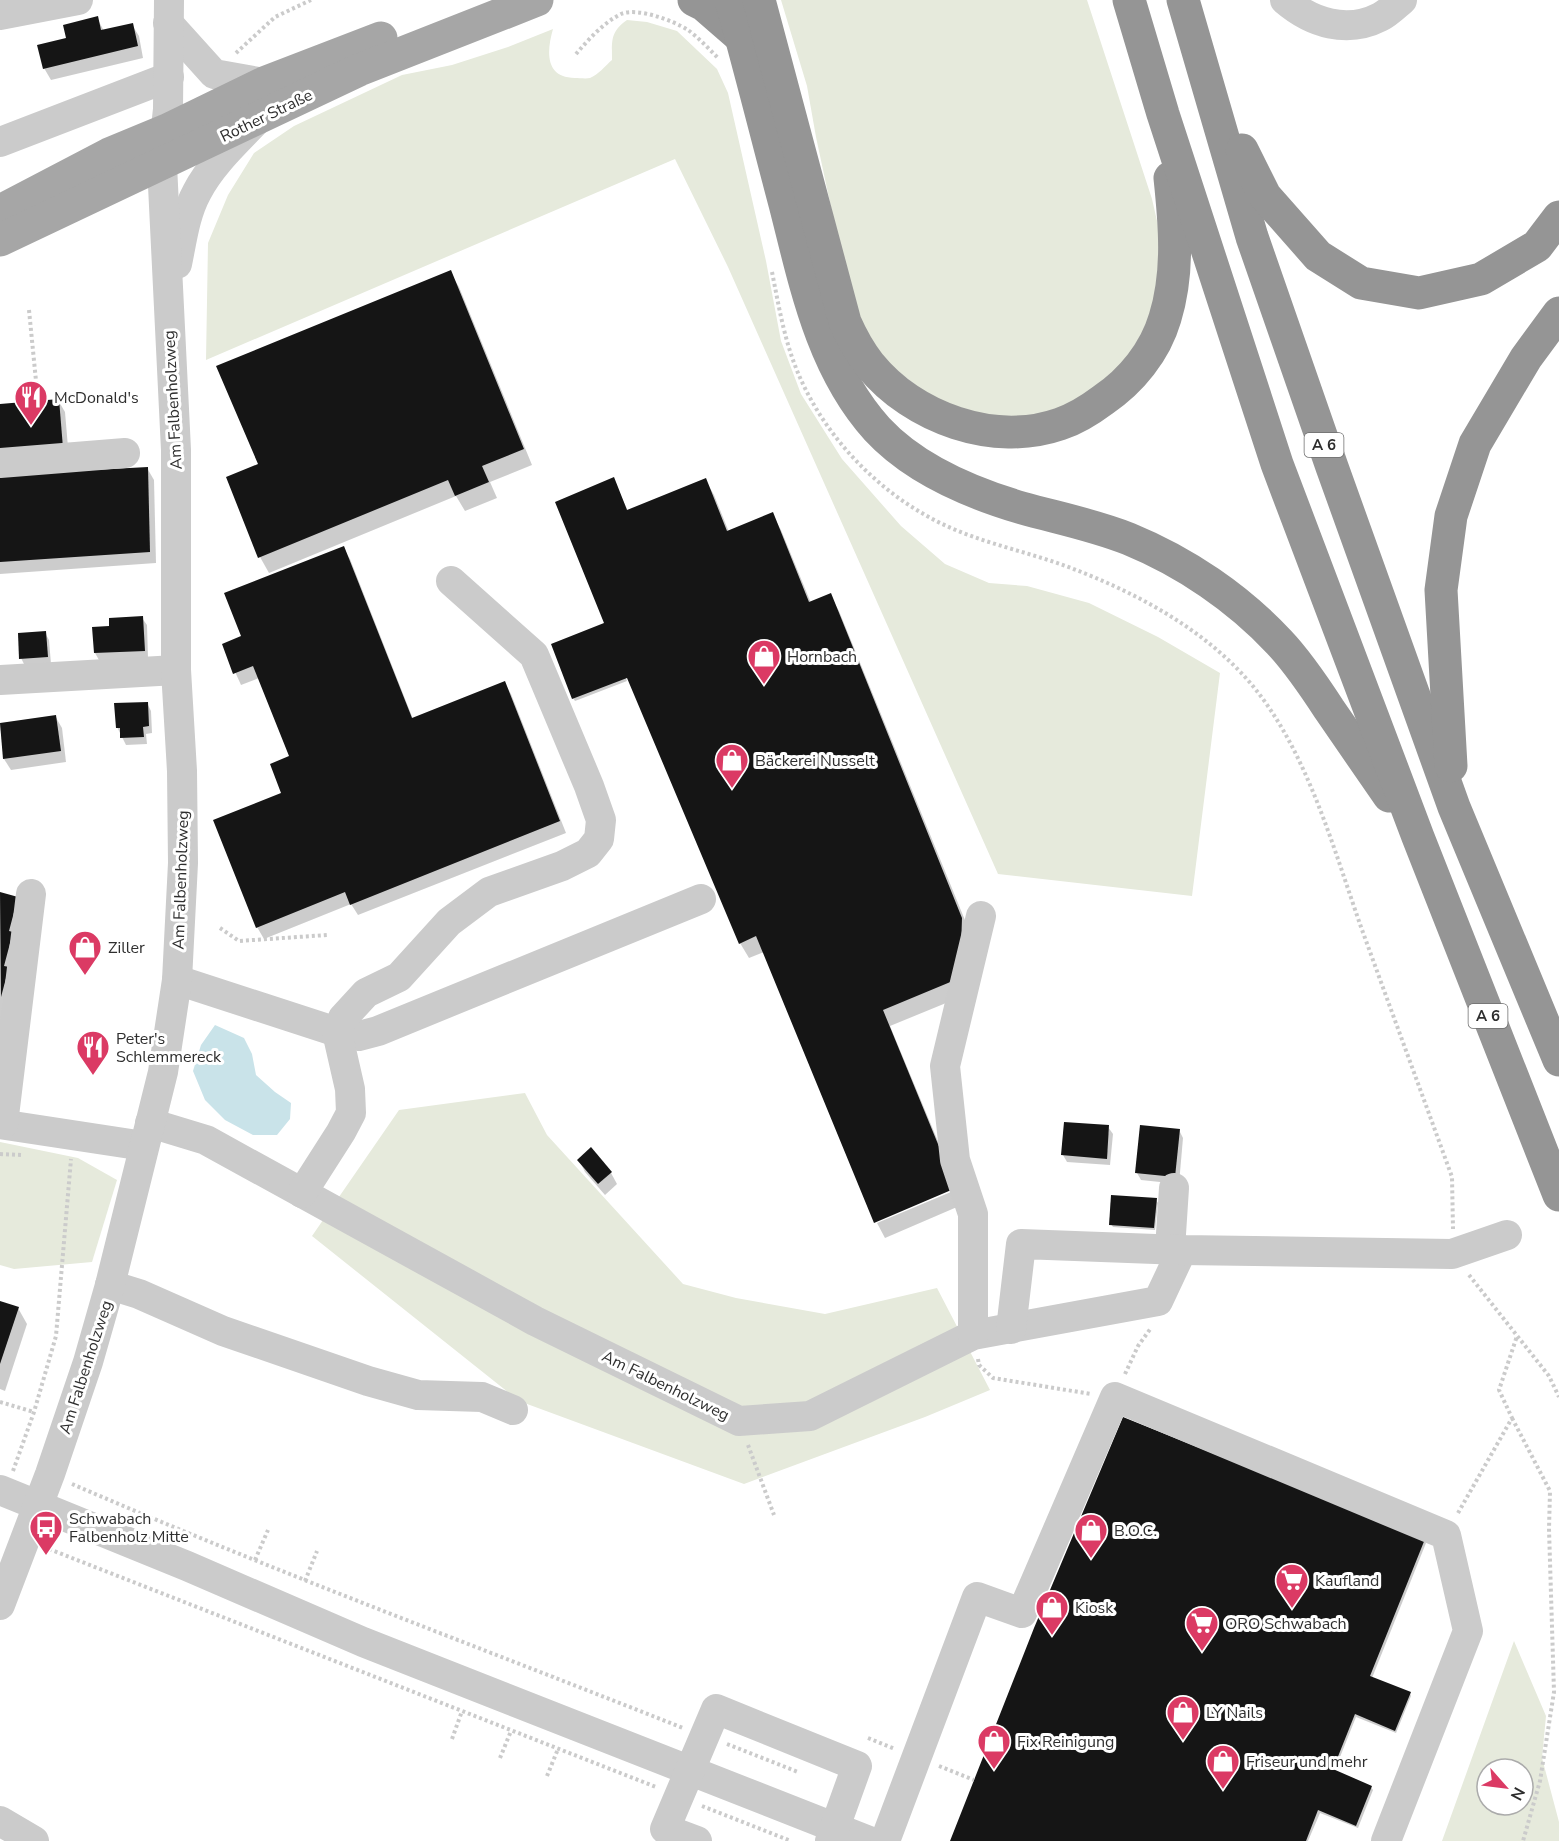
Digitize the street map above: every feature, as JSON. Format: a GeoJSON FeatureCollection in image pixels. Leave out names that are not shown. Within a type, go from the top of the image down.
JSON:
{"type":"FeatureCollection","features":[{"type":"Feature","properties":{"kind":"highway"},"geometry":{"type":"LineString","coordinates":[[694,0],[704,5],[742,38]]}},
{"type":"Feature","properties":{"kind":"highway","name":"A 6"},"geometry":{"type":"LineString","coordinates":[[1129,0],[1163,114],[1277,464],[1418,837],[1559,1195]]}},
{"type":"Feature","properties":{"kind":"highway","name":"A 6"},"geometry":{"type":"LineString","coordinates":[[1183,0],[1252,237],[1332,467],[1454,807],[1559,1060]]}},
{"type":"Feature","properties":{"kind":"highway"},"geometry":{"type":"LineString","coordinates":[[753,1],[742,38],[818,327],[849,392],[877,429],[904,452],[939,474],[973,490],[1019,507],[1087,525],[1128,539],[1167,557],[1204,579],[1256,618],[1281,645],[1313,686],[1418,837]]}},
{"type":"Feature","properties":{"kind":"highway"},"geometry":{"type":"LineString","coordinates":[[753,1],[845,322],[856,346],[872,367],[898,392],[924,409],[956,423],[1002,431],[1030,431],[1060,424],[1094,407],[1122,387],[1146,358],[1165,320],[1173,279],[1175,232],[1163,114]]}},
{"type":"Feature","properties":{"kind":"highway"},"geometry":{"type":"LineString","coordinates":[[1206,78],[1265,196],[1318,256],[1361,283],[1419,293],[1481,279],[1538,246],[1559,217]]}},
{"type":"Feature","properties":{"kind":"highway"},"geometry":{"type":"LineString","coordinates":[[1454,807],[1441,590],[1451,516],[1475,444],[1526,358],[1559,313]]}},
{"type":"Feature","properties":{"kind":"main road","name":"Rother Straße"},"geometry":{"type":"LineString","coordinates":[[0,211],[109,154],[167,130],[264,83],[478,0]]}},
{"type":"Feature","properties":{"kind":"main road","name":"Rother Straße"},"geometry":{"type":"LineString","coordinates":[[0,240],[359,70],[537,0]]}},
{"type":"Feature","properties":{"kind":"street"},"geometry":{"type":"LineString","coordinates":[[0,15],[78,0]]}},
{"type":"Feature","properties":{"kind":"street"},"geometry":{"type":"LineString","coordinates":[[1285,0],[1299,12],[1327,24],[1351,26],[1381,17],[1402,0]]}},
{"type":"Feature","properties":{"kind":"street"},"geometry":{"type":"LineString","coordinates":[[168,12],[214,74],[264,83]]}},
{"type":"Feature","properties":{"kind":"street","name":"Am Falbenholzweg"},"geometry":{"type":"LineString","coordinates":[[0,1605],[39,1506],[88,1362],[110,1286],[164,1072],[177,980],[183,863],[182,771],[176,670],[176,450],[162,165],[167,130],[168,12]]}},
{"type":"Feature","properties":{"kind":"street"},"geometry":{"type":"LineString","coordinates":[[0,142],[169,78]]}},
{"type":"Feature","properties":{"kind":"street"},"geometry":{"type":"LineString","coordinates":[[168,314],[185,223],[196,193],[215,166],[258,118]]}},
{"type":"Feature","properties":{"kind":"street"},"geometry":{"type":"LineString","coordinates":[[0,463],[125,453]]}},
{"type":"Feature","properties":{"kind":"street"},"geometry":{"type":"LineString","coordinates":[[302,1193],[351,1113],[350,1089],[337,1032],[343,1018],[366,993],[399,977],[449,922],[489,892],[562,866],[588,853],[599,839],[601,820],[589,786],[534,655],[451,581]]}},
{"type":"Feature","properties":{"kind":"street"},"geometry":{"type":"LineString","coordinates":[[0,680],[176,670]]}},
{"type":"Feature","properties":{"kind":"street"},"geometry":{"type":"LineString","coordinates":[[31,894],[2,1124],[147,1135]]}},
{"type":"Feature","properties":{"kind":"street"},"geometry":{"type":"LineString","coordinates":[[177,980],[337,1032],[359,1036],[378,1031],[701,899]]}},
{"type":"Feature","properties":{"kind":"street"},"geometry":{"type":"LineString","coordinates":[[973,1335],[973,1214],[955,1160],[945,1066],[981,916]]}},
{"type":"Feature","properties":{"kind":"street","name":"Am Falbenholzweg"},"geometry":{"type":"LineString","coordinates":[[147,1135],[206,1140],[535,1320],[739,1421],[810,1416],[973,1335],[1158,1301]]}},
{"type":"Feature","properties":{"kind":"street"},"geometry":{"type":"LineString","coordinates":[[1158,1301],[1176,1249],[1174,1188]]}},
{"type":"Feature","properties":{"kind":"street"},"geometry":{"type":"LineString","coordinates":[[1011,1329],[1021,1244],[1452,1254],[1507,1235]]}},
{"type":"Feature","properties":{"kind":"street"},"geometry":{"type":"LineString","coordinates":[[110,1286],[139,1294],[224,1331],[368,1381],[418,1395],[482,1397],[513,1410]]}},
{"type":"Feature","properties":{"kind":"street"},"geometry":{"type":"LineString","coordinates":[[885,1841],[977,1597],[1022,1613],[1115,1397],[1446,1535],[1468,1631],[1386,1841]]}},
{"type":"Feature","properties":{"kind":"street"},"geometry":{"type":"LineString","coordinates":[[2,1491],[187,1566],[363,1642],[630,1745],[684,1784],[832,1834],[869,1841]]}},
{"type":"Feature","properties":{"kind":"street"},"geometry":{"type":"LineString","coordinates":[[697,1841],[666,1829],[716,1709],[808,1760],[857,1766],[832,1834]]}},
{"type":"Feature","properties":{"kind":"street"},"geometry":{"type":"LineString","coordinates":[[0,1821],[34,1841]]}},
{"type":"Feature","properties":{"kind":"path"},"geometry":{"type":"LineString","coordinates":[[576,54],[598,29],[623,13],[643,13],[667,20],[687,30],[708,47],[723,68]]}},
{"type":"Feature","properties":{"kind":"path"},"geometry":{"type":"LineString","coordinates":[[772,270],[783,328],[794,362],[811,399],[854,459],[881,484],[910,506],[947,526],[978,539],[1073,569],[1132,596],[1192,630],[1223,655],[1253,687],[1286,735],[1320,808],[1452,1177],[1454,1215],[1452,1254],[1549,1376],[1559,1397]]}},
{"type":"Feature","properties":{"kind":"path"},"geometry":{"type":"LineString","coordinates":[[29,310],[37,391]]}},
{"type":"Feature","properties":{"kind":"path"},"geometry":{"type":"LineString","coordinates":[[220,928],[239,941],[327,935]]}},
{"type":"Feature","properties":{"kind":"path"},"geometry":{"type":"LineString","coordinates":[[2,1491],[34,1412],[56,1336],[71,1159]]}},
{"type":"Feature","properties":{"kind":"path"},"geometry":{"type":"LineString","coordinates":[[973,1335],[980,1365],[993,1378],[1115,1397],[1138,1346],[1162,1313],[1158,1301]]}},
{"type":"Feature","properties":{"kind":"path"},"geometry":{"type":"LineString","coordinates":[[1518,1336],[1499,1390],[1550,1491],[1554,1692],[1540,1781],[1523,1841]]}},
{"type":"Feature","properties":{"kind":"path"},"geometry":{"type":"LineString","coordinates":[[0,1402],[34,1412]]}},
{"type":"Feature","properties":{"kind":"path"},"geometry":{"type":"LineString","coordinates":[[1446,1535],[1512,1418]]}},
{"type":"Feature","properties":{"kind":"path"},"geometry":{"type":"LineString","coordinates":[[739,1421],[774,1515]]}},
{"type":"Feature","properties":{"kind":"path"},"geometry":{"type":"LineString","coordinates":[[50,1474],[147,1517],[305,1581],[705,1736],[808,1760]]}},
{"type":"Feature","properties":{"kind":"path"},"geometry":{"type":"LineString","coordinates":[[255,1560],[268,1530]]}},
{"type":"Feature","properties":{"kind":"path"},"geometry":{"type":"LineString","coordinates":[[26,1540],[558,1749],[684,1784],[791,1841]]}},
{"type":"Feature","properties":{"kind":"path"},"geometry":{"type":"LineString","coordinates":[[305,1581],[317,1551]]}},
{"type":"Feature","properties":{"kind":"path"},"geometry":{"type":"LineString","coordinates":[[452,1739],[462,1711]]}},
{"type":"Feature","properties":{"kind":"path"},"geometry":{"type":"LineString","coordinates":[[500,1758],[511,1730]]}},
{"type":"Feature","properties":{"kind":"path"},"geometry":{"type":"LineString","coordinates":[[547,1776],[558,1749]]}},
{"type":"Feature","properties":{"kind":"shaded area"},"geometry":{"type":"Polygon","coordinates":[[[781,0],[1087,0],[1152,199],[1160,234],[1158,305],[1117,376],[1086,399],[1020,420],[971,415],[937,402],[889,364],[872,342],[859,316],[838,240],[807,86],[781,0]]]}},
{"type":"Feature","properties":{"kind":"shaded area"},"geometry":{"type":"Polygon","coordinates":[[[627,20],[647,22],[677,31],[717,69],[728,93],[766,261],[781,341],[801,394],[842,459],[901,526],[945,564],[989,583],[1027,586],[1089,603],[1158,637],[1220,673],[1192,896],[998,874],[728,267],[675,159],[206,360],[208,243],[228,195],[254,153],[294,126],[402,75],[452,65],[508,47],[553,29],[549,54],[553,68],[565,77],[590,78],[599,73],[612,60],[612,42],[615,33],[627,20]]]}},
{"type":"Feature","properties":{"kind":"shaded area"},"geometry":{"type":"Polygon","coordinates":[[[525,1093],[547,1135],[683,1284],[736,1298],[825,1314],[937,1288],[990,1390],[925,1417],[744,1484],[519,1401],[312,1236],[399,1110],[525,1093]]]}},
{"type":"Feature","properties":{"kind":"shaded area"},"geometry":{"type":"Polygon","coordinates":[[[0,1142],[78,1158],[117,1180],[92,1262],[14,1269],[0,1265],[0,1142]]]}},
{"type":"Feature","properties":{"kind":"shaded area"},"geometry":{"type":"Polygon","coordinates":[[[1514,1641],[1546,1716],[1542,1758],[1559,1822],[1559,1841],[1442,1841],[1514,1641]]]}},
{"type":"Feature","properties":{"kind":"water"},"geometry":{"type":"Polygon","coordinates":[[[215,1025],[244,1038],[252,1054],[256,1075],[291,1103],[290,1119],[277,1135],[253,1135],[225,1120],[205,1100],[193,1071],[201,1045],[215,1025]]]}},
{"type":"Feature","properties":{"kind":"building"},"geometry":{"type":"Polygon","coordinates":[[[98,16],[101,30],[133,23],[138,46],[43,69],[37,45],[66,38],[63,25],[98,16]]]}},
{"type":"Feature","properties":{"kind":"building"},"geometry":{"type":"Polygon","coordinates":[[[451,270],[524,449],[482,466],[489,482],[455,496],[448,480],[258,558],[226,477],[258,464],[216,366],[451,270]]]}},
{"type":"Feature","properties":{"kind":"building","name":"McDonald's"},"geometry":{"type":"Polygon","coordinates":[[[59,399],[63,448],[0,454],[0,404],[59,399]]]}},
{"type":"Feature","properties":{"kind":"building"},"geometry":{"type":"Polygon","coordinates":[[[148,467],[150,552],[0,562],[0,475],[148,467]]]}},
{"type":"Feature","properties":{"kind":"building"},"geometry":{"type":"Polygon","coordinates":[[[614,477],[627,510],[706,478],[727,531],[773,512],[809,602],[831,593],[962,918],[960,978],[883,1010],[956,1188],[874,1223],[756,936],[739,944],[627,678],[572,699],[551,644],[604,623],[555,502],[614,477]]]}},
{"type":"Feature","properties":{"kind":"building"},"geometry":{"type":"Polygon","coordinates":[[[344,546],[412,718],[505,681],[560,821],[350,905],[345,892],[256,928],[213,820],[281,793],[270,764],[289,756],[253,666],[233,674],[222,644],[241,636],[224,593],[344,546]]]}},
{"type":"Feature","properties":{"kind":"building"},"geometry":{"type":"Polygon","coordinates":[[[143,616],[145,651],[94,653],[92,627],[109,626],[109,618],[143,616]]]}},
{"type":"Feature","properties":{"kind":"building"},"geometry":{"type":"Polygon","coordinates":[[[46,631],[48,657],[19,659],[18,633],[46,631]]]}},
{"type":"Feature","properties":{"kind":"building"},"geometry":{"type":"Polygon","coordinates":[[[148,702],[149,726],[143,727],[144,737],[120,738],[120,728],[116,728],[114,703],[148,702]]]}},
{"type":"Feature","properties":{"kind":"building"},"geometry":{"type":"Polygon","coordinates":[[[56,715],[61,751],[3,759],[0,723],[56,715]]]}},
{"type":"Feature","properties":{"kind":"building"},"geometry":{"type":"Polygon","coordinates":[[[0,892],[18,897],[9,931],[13,932],[4,966],[9,967],[1,997],[0,892]]]}},
{"type":"Feature","properties":{"kind":"building"},"geometry":{"type":"Polygon","coordinates":[[[1064,1122],[1109,1125],[1107,1159],[1061,1155],[1064,1122]]]}},
{"type":"Feature","properties":{"kind":"building"},"geometry":{"type":"Polygon","coordinates":[[[1140,1125],[1180,1129],[1175,1177],[1135,1173],[1140,1125]]]}},
{"type":"Feature","properties":{"kind":"building"},"geometry":{"type":"Polygon","coordinates":[[[591,1147],[612,1172],[598,1184],[577,1160],[591,1147]]]}},
{"type":"Feature","properties":{"kind":"building"},"geometry":{"type":"Polygon","coordinates":[[[1111,1195],[1157,1198],[1154,1228],[1109,1225],[1111,1195]]]}},
{"type":"Feature","properties":{"kind":"building"},"geometry":{"type":"Polygon","coordinates":[[[0,1301],[19,1307],[0,1364],[0,1301]]]}},
{"type":"Feature","properties":{"kind":"building","name":"ORO Schwabach"},"geometry":{"type":"Polygon","coordinates":[[[1123,1417],[1425,1539],[1370,1676],[1411,1692],[1395,1731],[1355,1714],[1333,1769],[1372,1786],[1356,1826],[1318,1810],[1306,1841],[950,1841],[1034,1628],[1123,1417]]]}},
{"type":"Feature","properties":{"kind":"place","name":"McDonald's"},"geometry":{"type":"Point","coordinates":[31,426]}},
{"type":"Feature","properties":{"kind":"place","name":"Hornbach"},"geometry":{"type":"Point","coordinates":[764,685]}},
{"type":"Feature","properties":{"kind":"place","name":"Bäckerei Nusselt"},"geometry":{"type":"Point","coordinates":[732,789]}},
{"type":"Feature","properties":{"kind":"place","name":"Ziller"},"geometry":{"type":"Point","coordinates":[85,976]}},
{"type":"Feature","properties":{"kind":"place","name":"Peter's Schlemmereck"},"geometry":{"type":"Point","coordinates":[93,1076]}},
{"type":"Feature","properties":{"kind":"place","name":"Schwabach Falbenholz Mitte"},"geometry":{"type":"Point","coordinates":[46,1556]}},
{"type":"Feature","properties":{"kind":"place","name":"B.O.C."},"geometry":{"type":"Point","coordinates":[1091,1559]}},
{"type":"Feature","properties":{"kind":"place","name":"Kaufland"},"geometry":{"type":"Point","coordinates":[1292,1609]}},
{"type":"Feature","properties":{"kind":"place","name":"Kiosk"},"geometry":{"type":"Point","coordinates":[1052,1636]}},
{"type":"Feature","properties":{"kind":"place","name":"ORO Schwabach"},"geometry":{"type":"Point","coordinates":[1202,1652]}},
{"type":"Feature","properties":{"kind":"place","name":"LY Nails"},"geometry":{"type":"Point","coordinates":[1183,1741]}},
{"type":"Feature","properties":{"kind":"place","name":"Fix Reinigung"},"geometry":{"type":"Point","coordinates":[994,1770]}},
{"type":"Feature","properties":{"kind":"place","name":"Friseur und mehr"},"geometry":{"type":"Point","coordinates":[1223,1790]}}]}
